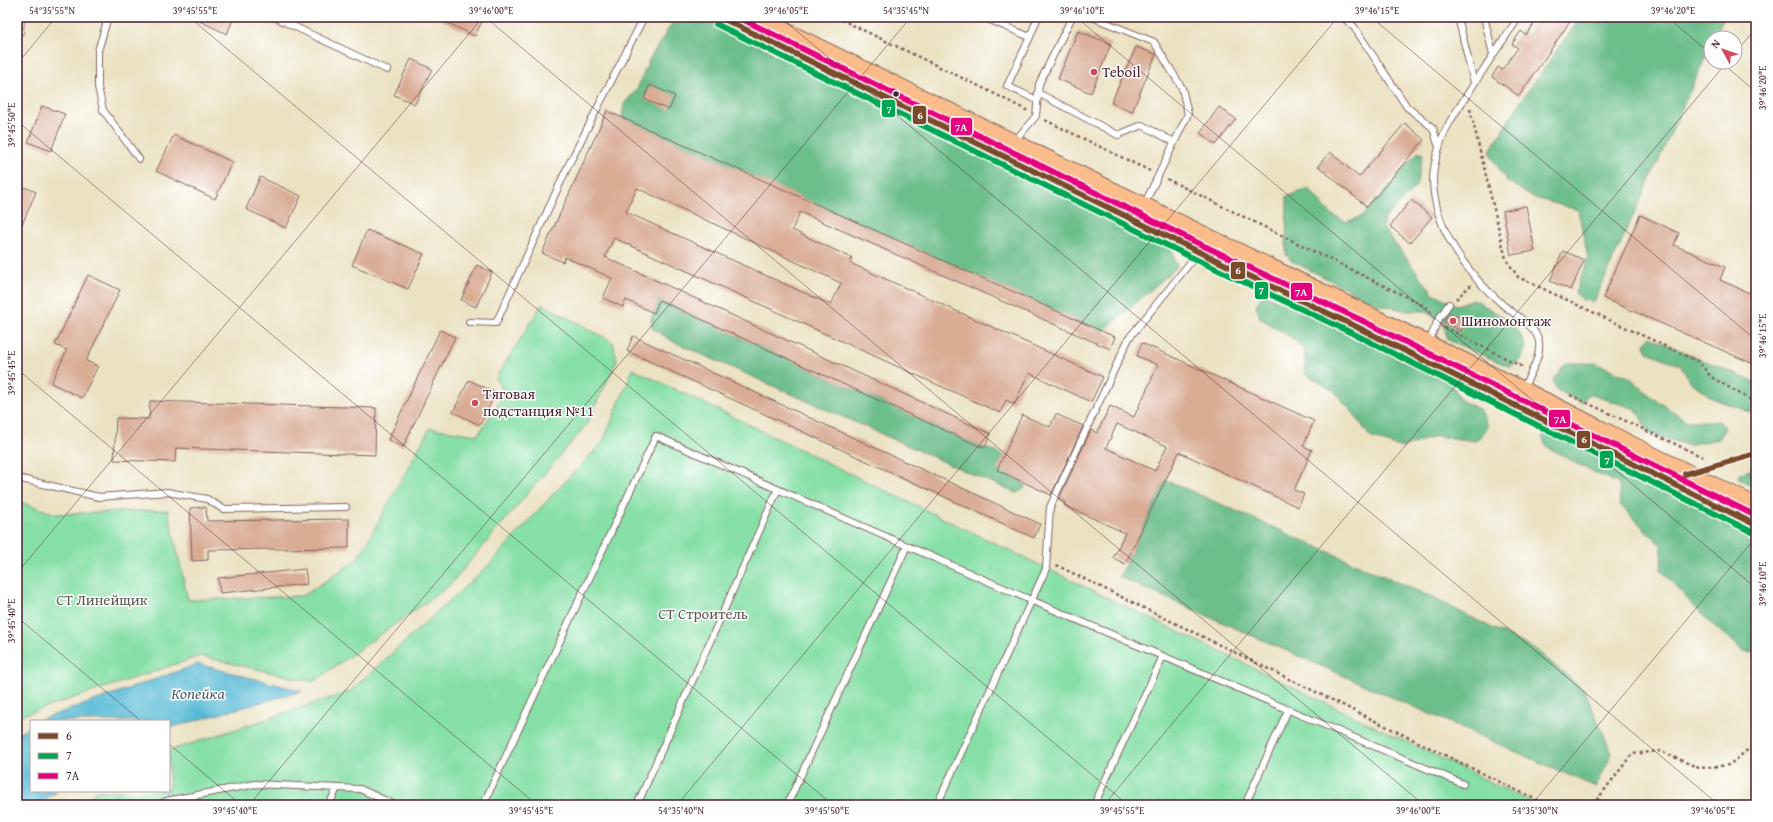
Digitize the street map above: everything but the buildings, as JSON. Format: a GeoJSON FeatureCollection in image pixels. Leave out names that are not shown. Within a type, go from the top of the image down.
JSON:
{"type":"FeatureCollection","features":[{"type":"Feature","properties":{"kind":"main road"},"geometry":{"type":"LineString","coordinates":[[720,17],[1199,252],[1357,327],[1756,524]]}},
{"type":"Feature","properties":{"kind":"main road"},"geometry":{"type":"LineString","coordinates":[[753,17],[1144,206],[1521,391],[1685,474],[1756,507]]}},
{"type":"Feature","properties":{"kind":"street"},"geometry":{"type":"LineString","coordinates":[[17,31],[18,17]]}},
{"type":"Feature","properties":{"kind":"lane"},"geometry":{"type":"LineString","coordinates":[[108,17],[98,51],[98,87],[103,110],[139,159]]}},
{"type":"Feature","properties":{"kind":"lane"},"geometry":{"type":"LineString","coordinates":[[274,17],[387,70]]}},
{"type":"Feature","properties":{"kind":"lane"},"geometry":{"type":"LineString","coordinates":[[469,322],[496,323],[568,166],[644,17]]}},
{"type":"Feature","properties":{"kind":"lane"},"geometry":{"type":"LineString","coordinates":[[984,17],[1030,37]]}},
{"type":"Feature","properties":{"kind":"lane"},"geometry":{"type":"LineString","coordinates":[[1037,100],[1007,86],[1038,17]]}},
{"type":"Feature","properties":{"kind":"lane"},"geometry":{"type":"LineString","coordinates":[[1013,143],[1036,116],[1038,84],[1072,17]]}},
{"type":"Feature","properties":{"kind":"lane"},"geometry":{"type":"LineString","coordinates":[[1092,17],[1154,42],[1182,88],[1188,114],[1144,206]]}},
{"type":"Feature","properties":{"kind":"lane"},"geometry":{"type":"LineString","coordinates":[[1343,17],[1354,27],[1407,107],[1433,128],[1439,148]]}},
{"type":"Feature","properties":{"kind":"lane"},"geometry":{"type":"LineString","coordinates":[[1458,17],[1474,83]]}},
{"type":"Feature","properties":{"kind":"lane"},"geometry":{"type":"LineString","coordinates":[[1484,17],[1493,54]]}},
{"type":"Feature","properties":{"kind":"lane"},"geometry":{"type":"LineString","coordinates":[[1519,17],[1493,54],[1450,121],[1439,148],[1433,180],[1437,211],[1453,246],[1478,280],[1501,304],[1530,325],[1539,341],[1539,355],[1521,391]]}},
{"type":"Feature","properties":{"kind":"lane"},"geometry":{"type":"LineString","coordinates":[[1038,93],[1118,135],[1142,125],[1174,142]]}},
{"type":"Feature","properties":{"kind":"lane"},"geometry":{"type":"LineString","coordinates":[[937,805],[1033,601],[1046,569],[1050,507],[1129,338],[1199,252]]}},
{"type":"Feature","properties":{"kind":"lane"},"geometry":{"type":"LineString","coordinates":[[1427,346],[1438,320],[1449,304]]}},
{"type":"Feature","properties":{"kind":"lane"},"geometry":{"type":"LineString","coordinates":[[483,805],[656,436],[1033,601],[1463,784]]}},
{"type":"Feature","properties":{"kind":"lane"},"geometry":{"type":"LineString","coordinates":[[1685,474],[1716,464],[1756,454]]}},
{"type":"Feature","properties":{"kind":"lane"},"geometry":{"type":"LineString","coordinates":[[17,478],[99,498],[167,492],[207,499],[223,509],[346,507]]}},
{"type":"Feature","properties":{"kind":"lane"},"geometry":{"type":"LineString","coordinates":[[637,805],[778,489]]}},
{"type":"Feature","properties":{"kind":"lane"},"geometry":{"type":"LineString","coordinates":[[788,805],[907,546]]}},
{"type":"Feature","properties":{"kind":"lane"},"geometry":{"type":"LineString","coordinates":[[1094,805],[1163,656]]}},
{"type":"Feature","properties":{"kind":"lane"},"geometry":{"type":"LineString","coordinates":[[1245,805],[1288,710]]}},
{"type":"Feature","properties":{"kind":"lane"},"geometry":{"type":"LineString","coordinates":[[159,805],[166,801],[256,784],[360,789],[395,805]]}},
{"type":"Feature","properties":{"kind":"lane"},"geometry":{"type":"LineString","coordinates":[[329,805],[337,788]]}},
{"type":"Feature","properties":{"kind":"path"},"geometry":{"type":"LineString","coordinates":[[836,17],[1425,306],[1438,320],[1442,327],[1531,371]]}},
{"type":"Feature","properties":{"kind":"path"},"geometry":{"type":"LineString","coordinates":[[1466,95],[1506,259],[1518,277],[1699,362],[1712,377],[1756,403]]}},
{"type":"Feature","properties":{"kind":"path"},"geometry":{"type":"LineString","coordinates":[[1449,304],[1478,280]]}},
{"type":"Feature","properties":{"kind":"path"},"geometry":{"type":"LineString","coordinates":[[1565,393],[1716,464]]}},
{"type":"Feature","properties":{"kind":"path"},"geometry":{"type":"LineString","coordinates":[[1047,560],[1547,805]]}},
{"type":"Feature","properties":{"kind":"path"},"geometry":{"type":"LineString","coordinates":[[1593,805],[1632,754],[1660,751],[1699,768],[1729,765],[1756,743]]}},
{"type":"Feature","properties":{"kind":"green space"},"geometry":{"type":"Polygon","coordinates":[[[679,17],[700,17],[1171,247],[1177,267],[1102,332],[622,118],[624,104],[637,89],[650,58],[675,19],[679,17]]]}},
{"type":"Feature","properties":{"kind":"green space"},"geometry":{"type":"Polygon","coordinates":[[[1581,17],[1719,17],[1723,19],[1718,30],[1703,30],[1703,63],[1594,302],[1583,300],[1575,293],[1588,258],[1578,210],[1532,197],[1506,180],[1489,152],[1522,99],[1581,17]]]}},
{"type":"Feature","properties":{"kind":"green space"},"geometry":{"type":"Polygon","coordinates":[[[1418,152],[1423,154],[1416,187],[1384,219],[1383,228],[1433,293],[1457,305],[1474,299],[1501,316],[1520,333],[1526,348],[1521,360],[1510,367],[1448,340],[1443,323],[1427,311],[1407,311],[1377,304],[1292,261],[1286,255],[1287,196],[1309,189],[1331,214],[1346,222],[1363,216],[1418,152]]]}},
{"type":"Feature","properties":{"kind":"green space"},"geometry":{"type":"Polygon","coordinates":[[[1264,294],[1453,385],[1460,400],[1481,410],[1488,427],[1476,441],[1436,436],[1402,448],[1370,437],[1355,415],[1334,391],[1305,374],[1305,352],[1295,340],[1260,318],[1256,304],[1264,294]]]}},
{"type":"Feature","properties":{"kind":"green space"},"geometry":{"type":"Polygon","coordinates":[[[659,300],[981,447],[992,450],[1004,456],[1010,475],[1024,483],[1025,488],[1017,493],[674,342],[652,328],[651,319],[659,300]]]}},
{"type":"Feature","properties":{"kind":"green space","name":"СТ Линейщик"},"geometry":{"type":"Polygon","coordinates":[[[542,304],[613,342],[617,361],[586,425],[449,586],[313,682],[200,656],[17,717],[17,501],[56,514],[168,510],[188,600],[303,596],[357,560],[430,428],[478,435],[504,394],[496,378],[542,304]]]}},
{"type":"Feature","properties":{"kind":"green space"},"geometry":{"type":"Polygon","coordinates":[[[1650,337],[1756,383],[1756,414],[1714,399],[1691,382],[1680,365],[1648,352],[1644,343],[1650,337]]]}},
{"type":"Feature","properties":{"kind":"green space"},"geometry":{"type":"Polygon","coordinates":[[[1566,363],[1595,363],[1629,377],[1653,398],[1687,421],[1719,421],[1725,428],[1719,439],[1687,445],[1649,433],[1636,409],[1588,394],[1582,403],[1557,390],[1553,380],[1566,363]]]}},
{"type":"Feature","properties":{"kind":"green space","name":"СТ Строитель"},"geometry":{"type":"Polygon","coordinates":[[[633,369],[1538,805],[78,805],[96,792],[170,792],[170,751],[349,692],[490,564],[555,492],[603,442],[633,369]]]}},
{"type":"Feature","properties":{"kind":"green space"},"geometry":{"type":"Polygon","coordinates":[[[1548,431],[1756,533],[1756,653],[1744,652],[1702,615],[1661,570],[1662,546],[1620,505],[1619,484],[1581,466],[1546,446],[1542,437],[1548,431]]]}},
{"type":"Feature","properties":{"kind":"green space"},"geometry":{"type":"Polygon","coordinates":[[[1756,468],[1756,487],[1739,479],[1738,474],[1756,468]]]}},
{"type":"Feature","properties":{"kind":"green space"},"geometry":{"type":"Polygon","coordinates":[[[1166,480],[1431,597],[1536,650],[1584,690],[1612,753],[1596,787],[1119,577],[1166,480]]]}},
{"type":"Feature","properties":{"kind":"water","name":"Копейка"},"geometry":{"type":"Polygon","coordinates":[[[198,664],[302,691],[170,728],[170,720],[40,720],[198,664]]]}},
{"type":"Feature","properties":{"kind":"water"},"geometry":{"type":"Polygon","coordinates":[[[30,726],[30,792],[56,792],[36,805],[17,805],[17,735],[30,726]]]}},
{"type":"Feature","properties":{"kind":"transit line","name":"6"},"geometry":{"type":"LineString","coordinates":[[720,17],[1199,252],[1357,327],[1756,525]]}},
{"type":"Feature","properties":{"kind":"transit line","name":"7А"},"geometry":{"type":"LineString","coordinates":[[738,17],[1202,245],[1361,320],[1756,516]]}},
{"type":"Feature","properties":{"kind":"transit line","name":"7"},"geometry":{"type":"LineString","coordinates":[[716,24],[1195,259],[1354,334],[1752,532]]}},
{"type":"Feature","properties":{"kind":"transit line","name":"6"},"geometry":{"type":"LineString","coordinates":[[1685,474],[1756,454]]}},
{"type":"Feature","properties":{"kind":"place","name":"Teboil"},"geometry":{"type":"Point","coordinates":[1094,72]}},
{"type":"Feature","properties":{"kind":"place","name":"Шиномонтаж"},"geometry":{"type":"Point","coordinates":[1453,321]}},
{"type":"Feature","properties":{"kind":"place","name":"Тяговая подстанция №11"},"geometry":{"type":"Point","coordinates":[475,403]}}]}
